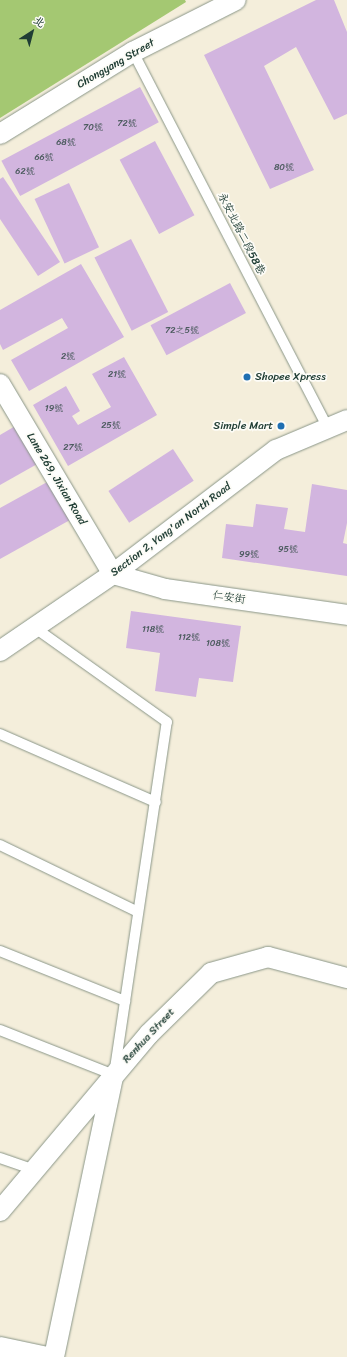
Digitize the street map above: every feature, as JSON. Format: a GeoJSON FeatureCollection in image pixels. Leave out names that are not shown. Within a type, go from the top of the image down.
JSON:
{"type":"FeatureCollection","features":[{"type":"Feature","properties":{"kind":"street","name":"Chongyang Street"},"geometry":{"type":"LineString","coordinates":[[0,134],[133,52],[236,0]]}},
{"type":"Feature","properties":{"kind":"street","name":"Lane 269, Jixian Road"},"geometry":{"type":"LineString","coordinates":[[0,384],[113,574]]}},
{"type":"Feature","properties":{"kind":"street","name":"Section 2, Yong'an North Road"},"geometry":{"type":"LineString","coordinates":[[0,651],[113,574],[276,450],[327,427],[347,420]]}},
{"type":"Feature","properties":{"kind":"street","name":"仁安街"},"geometry":{"type":"LineString","coordinates":[[113,574],[165,589],[347,615]]}},
{"type":"Feature","properties":{"kind":"street","name":"Renhua Street"},"geometry":{"type":"LineString","coordinates":[[0,1211],[149,1034],[211,973],[268,957],[347,978]]}},
{"type":"Feature","properties":{"kind":"street"},"geometry":{"type":"LineString","coordinates":[[54,1357],[114,1075]]}},
{"type":"Feature","properties":{"kind":"street"},"geometry":{"type":"LineString","coordinates":[[0,1347],[47,1357]]}},
{"type":"Feature","properties":{"kind":"lane","name":"永安北路二段58巷"},"geometry":{"type":"LineString","coordinates":[[133,52],[327,427]]}},
{"type":"Feature","properties":{"kind":"lane"},"geometry":{"type":"LineString","coordinates":[[0,1030],[114,1075],[167,722],[34,627]]}},
{"type":"Feature","properties":{"kind":"lane"},"geometry":{"type":"LineString","coordinates":[[0,734],[156,802]]}},
{"type":"Feature","properties":{"kind":"lane"},"geometry":{"type":"LineString","coordinates":[[0,845],[138,912]]}},
{"type":"Feature","properties":{"kind":"lane"},"geometry":{"type":"LineString","coordinates":[[0,951],[125,1001]]}},
{"type":"Feature","properties":{"kind":"lane"},"geometry":{"type":"LineString","coordinates":[[0,1158],[34,1170]]}},
{"type":"Feature","properties":{"kind":"green space"},"geometry":{"type":"Polygon","coordinates":[[[0,0],[185,0],[186,2],[0,118],[0,0]]]}},
{"type":"Feature","properties":{"kind":"building"},"geometry":{"type":"Polygon","coordinates":[[[316,0],[334,0],[347,32],[347,114],[334,120],[296,47],[264,66],[314,170],[270,189],[204,55],[316,0]]]}},
{"type":"Feature","properties":{"kind":"building"},"geometry":{"type":"Polygon","coordinates":[[[140,87],[159,122],[20,196],[1,161],[140,87]]]}},
{"type":"Feature","properties":{"kind":"building"},"geometry":{"type":"Polygon","coordinates":[[[155,141],[194,215],[159,234],[120,160],[155,141]]]}},
{"type":"Feature","properties":{"kind":"building"},"geometry":{"type":"Polygon","coordinates":[[[3,177],[60,262],[38,276],[0,219],[0,179],[3,177]]]}},
{"type":"Feature","properties":{"kind":"building"},"geometry":{"type":"Polygon","coordinates":[[[69,183],[99,247],[65,263],[35,199],[69,183]]]}},
{"type":"Feature","properties":{"kind":"building"},"geometry":{"type":"Polygon","coordinates":[[[131,239],[168,312],[132,331],[94,258],[131,239]]]}},
{"type":"Feature","properties":{"kind":"building"},"geometry":{"type":"Polygon","coordinates":[[[81,264],[124,337],[29,391],[11,360],[68,328],[62,318],[3,350],[0,344],[0,310],[81,264]]]}},
{"type":"Feature","properties":{"kind":"building"},"geometry":{"type":"Polygon","coordinates":[[[230,283],[246,313],[166,355],[151,325],[230,283]]]}},
{"type":"Feature","properties":{"kind":"building"},"geometry":{"type":"Polygon","coordinates":[[[124,357],[157,415],[68,466],[33,405],[66,386],[80,411],[72,416],[78,425],[111,407],[92,374],[124,357]]]}},
{"type":"Feature","properties":{"kind":"building"},"geometry":{"type":"Polygon","coordinates":[[[17,425],[39,463],[0,485],[0,435],[17,425]]]}},
{"type":"Feature","properties":{"kind":"building"},"geometry":{"type":"Polygon","coordinates":[[[173,449],[194,481],[129,523],[108,491],[173,449]]]}},
{"type":"Feature","properties":{"kind":"building"},"geometry":{"type":"Polygon","coordinates":[[[49,481],[70,520],[0,559],[0,508],[49,481]]]}},
{"type":"Feature","properties":{"kind":"building"},"geometry":{"type":"Polygon","coordinates":[[[312,484],[347,490],[347,523],[343,543],[347,544],[347,576],[222,558],[226,524],[253,527],[256,504],[288,508],[284,529],[305,532],[312,484]]]}},
{"type":"Feature","properties":{"kind":"building"},"geometry":{"type":"Polygon","coordinates":[[[131,611],[241,626],[233,682],[199,678],[196,697],[155,691],[160,653],[126,648],[131,611]]]}},
{"type":"Feature","properties":{"kind":"place","name":"Shopee Xpress"},"geometry":{"type":"Point","coordinates":[247,377]}},
{"type":"Feature","properties":{"kind":"place","name":"Simple Mart"},"geometry":{"type":"Point","coordinates":[281,426]}}]}
